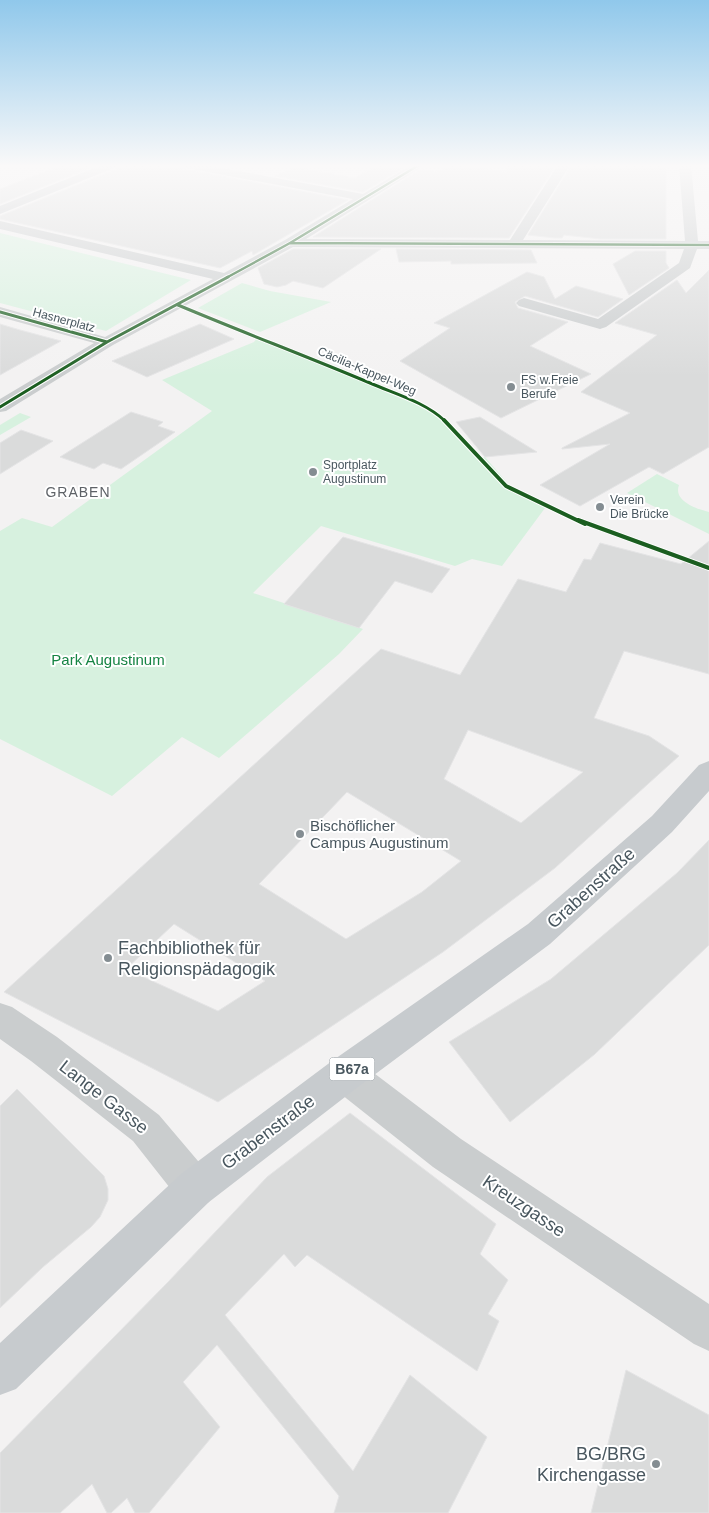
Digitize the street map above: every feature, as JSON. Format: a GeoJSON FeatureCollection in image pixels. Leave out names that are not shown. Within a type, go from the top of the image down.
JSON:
{"type":"FeatureCollection","features":[{"type":"Feature","properties":{"kind":"main road","name":"Grabenstraße"},"geometry":{"type":"LineString","coordinates":[[0,1373],[195,1188],[346,1074],[539,934],[662,824],[709,772]]}},
{"type":"Feature","properties":{"kind":"street"},"geometry":{"type":"LineString","coordinates":[[46,236],[228,278]]}},
{"type":"Feature","properties":{"kind":"street","name":"Hasnerplatz"},"geometry":{"type":"LineString","coordinates":[[0,312],[107,342],[228,278],[302,236]]}},
{"type":"Feature","properties":{"kind":"street"},"geometry":{"type":"LineString","coordinates":[[513,245],[519,236]]}},
{"type":"Feature","properties":{"kind":"street"},"geometry":{"type":"LineString","coordinates":[[524,303],[600,324],[685,265],[692,245],[691,236]]}},
{"type":"Feature","properties":{"kind":"street"},"geometry":{"type":"LineString","coordinates":[[290,243],[709,245]]}},
{"type":"Feature","properties":{"kind":"street"},"geometry":{"type":"LineString","coordinates":[[0,407],[107,342]]}},
{"type":"Feature","properties":{"kind":"street","name":"Lange Gasse"},"geometry":{"type":"LineString","coordinates":[[0,1019],[44,1049],[146,1128],[195,1188]]}},
{"type":"Feature","properties":{"kind":"street","name":"Kreuzgasse"},"geometry":{"type":"LineString","coordinates":[[346,1074],[447,1153],[709,1329]]}},
{"type":"Feature","properties":{"kind":"green space"},"geometry":{"type":"Polygon","coordinates":[[[0,236],[11,236],[191,280],[106,331],[0,303],[0,236]]]}},
{"type":"Feature","properties":{"kind":"green space"},"geometry":{"type":"Polygon","coordinates":[[[242,283],[270,291],[331,302],[260,332],[198,308],[242,283]]]}},
{"type":"Feature","properties":{"kind":"green space","name":"Park Augustinum"},"geometry":{"type":"Polygon","coordinates":[[[257,338],[302,354],[424,406],[443,419],[480,458],[485,457],[510,486],[548,504],[502,566],[472,559],[455,566],[321,526],[253,593],[363,629],[339,654],[219,758],[182,737],[112,796],[0,739],[0,531],[22,518],[52,527],[212,411],[162,380],[254,342],[257,338]]]}},
{"type":"Feature","properties":{"kind":"green space"},"geometry":{"type":"Polygon","coordinates":[[[20,413],[31,417],[0,435],[0,425],[20,413]]]}},
{"type":"Feature","properties":{"kind":"green space"},"geometry":{"type":"Polygon","coordinates":[[[657,474],[679,485],[679,496],[687,503],[709,512],[709,534],[627,493],[657,474]]]}},
{"type":"Feature","properties":{"kind":"building"},"geometry":{"type":"Polygon","coordinates":[[[75,236],[286,236],[253,255],[252,251],[220,268],[75,236]]]}},
{"type":"Feature","properties":{"kind":"building"},"geometry":{"type":"Polygon","coordinates":[[[315,236],[511,236],[509,238],[313,237],[315,236]]]}},
{"type":"Feature","properties":{"kind":"building"},"geometry":{"type":"Polygon","coordinates":[[[533,236],[564,236],[562,238],[533,236]]]}},
{"type":"Feature","properties":{"kind":"building"},"geometry":{"type":"Polygon","coordinates":[[[570,236],[666,236],[666,239],[601,239],[570,236]]]}},
{"type":"Feature","properties":{"kind":"building"},"geometry":{"type":"Polygon","coordinates":[[[293,249],[381,249],[323,288],[293,281],[277,287],[264,284],[258,268],[293,249]]]}},
{"type":"Feature","properties":{"kind":"building"},"geometry":{"type":"Polygon","coordinates":[[[396,249],[531,250],[537,263],[451,264],[451,261],[399,262],[396,249]]]}},
{"type":"Feature","properties":{"kind":"building"},"geometry":{"type":"Polygon","coordinates":[[[635,251],[666,251],[666,263],[669,268],[629,295],[613,264],[635,251]]]}},
{"type":"Feature","properties":{"kind":"building"},"geometry":{"type":"Polygon","coordinates":[[[709,270],[709,447],[663,474],[649,467],[580,506],[540,485],[610,444],[562,448],[630,413],[581,392],[657,335],[615,323],[677,280],[686,293],[709,270]]]}},
{"type":"Feature","properties":{"kind":"building"},"geometry":{"type":"Polygon","coordinates":[[[527,272],[544,277],[555,299],[576,286],[623,299],[598,317],[525,296],[515,302],[518,308],[568,322],[530,346],[591,374],[501,418],[400,361],[450,328],[434,323],[527,272]]]}},
{"type":"Feature","properties":{"kind":"building"},"geometry":{"type":"Polygon","coordinates":[[[0,324],[20,330],[61,341],[0,375],[0,324]]]}},
{"type":"Feature","properties":{"kind":"building"},"geometry":{"type":"Polygon","coordinates":[[[200,324],[234,339],[147,377],[112,361],[200,324]]]}},
{"type":"Feature","properties":{"kind":"building"},"geometry":{"type":"Polygon","coordinates":[[[131,412],[163,422],[158,426],[175,432],[121,469],[103,463],[94,469],[60,457],[131,412]]]}},
{"type":"Feature","properties":{"kind":"building"},"geometry":{"type":"Polygon","coordinates":[[[480,417],[537,452],[485,457],[456,422],[480,417]]]}},
{"type":"Feature","properties":{"kind":"building"},"geometry":{"type":"Polygon","coordinates":[[[21,430],[53,441],[0,474],[0,443],[21,430]]]}},
{"type":"Feature","properties":{"kind":"building"},"geometry":{"type":"Polygon","coordinates":[[[343,537],[450,569],[432,593],[395,581],[359,628],[284,604],[343,537]]]}},
{"type":"Feature","properties":{"kind":"building"},"geometry":{"type":"Polygon","coordinates":[[[709,541],[709,674],[624,651],[594,718],[649,736],[679,756],[555,868],[443,952],[218,1102],[4,992],[381,649],[460,675],[518,579],[566,592],[584,559],[591,560],[600,543],[681,564],[709,541]],[[468,730],[444,779],[521,823],[583,772],[468,730]],[[347,792],[259,884],[346,939],[422,892],[461,861],[347,792]],[[174,924],[126,969],[218,1011],[265,981],[174,924]]]}},
{"type":"Feature","properties":{"kind":"building"},"geometry":{"type":"Polygon","coordinates":[[[709,840],[709,945],[595,1054],[510,1122],[449,1042],[551,979],[677,873],[709,840]]]}},
{"type":"Feature","properties":{"kind":"building"},"geometry":{"type":"Polygon","coordinates":[[[17,1089],[104,1176],[108,1189],[108,1200],[100,1217],[91,1227],[43,1267],[0,1308],[0,1106],[17,1089]]]}},
{"type":"Feature","properties":{"kind":"building"},"geometry":{"type":"Polygon","coordinates":[[[350,1113],[496,1224],[480,1254],[508,1280],[488,1314],[499,1321],[477,1371],[307,1255],[295,1267],[284,1254],[225,1315],[353,1471],[410,1375],[487,1437],[448,1513],[334,1513],[339,1496],[217,1345],[183,1382],[220,1427],[149,1513],[135,1513],[127,1498],[111,1513],[107,1513],[92,1484],[60,1513],[0,1513],[0,1453],[168,1282],[267,1177],[350,1113]]]}},
{"type":"Feature","properties":{"kind":"building","name":"BG/BRG Kirchengasse"},"geometry":{"type":"Polygon","coordinates":[[[626,1370],[709,1415],[709,1513],[591,1513],[626,1370]]]}},
{"type":"Feature","properties":{"kind":"cycle path"},"geometry":{"type":"LineString","coordinates":[[0,407],[107,342],[302,236]]}},
{"type":"Feature","properties":{"kind":"cycle path"},"geometry":{"type":"LineString","coordinates":[[290,243],[709,245]]}},
{"type":"Feature","properties":{"kind":"cycle path","name":"Cäcilia-Kappel-Weg"},"geometry":{"type":"LineString","coordinates":[[178,305],[257,338],[302,354],[424,406],[443,419],[506,486],[585,524]]}},
{"type":"Feature","properties":{"kind":"cycle path"},"geometry":{"type":"LineString","coordinates":[[0,312],[107,342]]}},
{"type":"Feature","properties":{"kind":"cycle path"},"geometry":{"type":"LineString","coordinates":[[578,520],[709,568]]}},
{"type":"Feature","properties":{"kind":"place","name":"FS w.Freie Berufe"},"geometry":{"type":"Point","coordinates":[511,387]}},
{"type":"Feature","properties":{"kind":"place","name":"Sportplatz Augustinum"},"geometry":{"type":"Point","coordinates":[313,472]}},
{"type":"Feature","properties":{"kind":"place","name":"Verein Die Brücke"},"geometry":{"type":"Point","coordinates":[600,507]}},
{"type":"Feature","properties":{"kind":"place","name":"Bischöflicher Campus Augustinum"},"geometry":{"type":"Point","coordinates":[300,834]}},
{"type":"Feature","properties":{"kind":"place","name":"Fachbibliothek für Religionspädagogik"},"geometry":{"type":"Point","coordinates":[108,958]}},
{"type":"Feature","properties":{"kind":"place","name":"BG/BRG Kirchengasse"},"geometry":{"type":"Point","coordinates":[656,1464]}},
{"type":"Feature","properties":{"kind":"district","name":"GRABEN"},"geometry":{"type":"Point","coordinates":[78,492]}}]}
